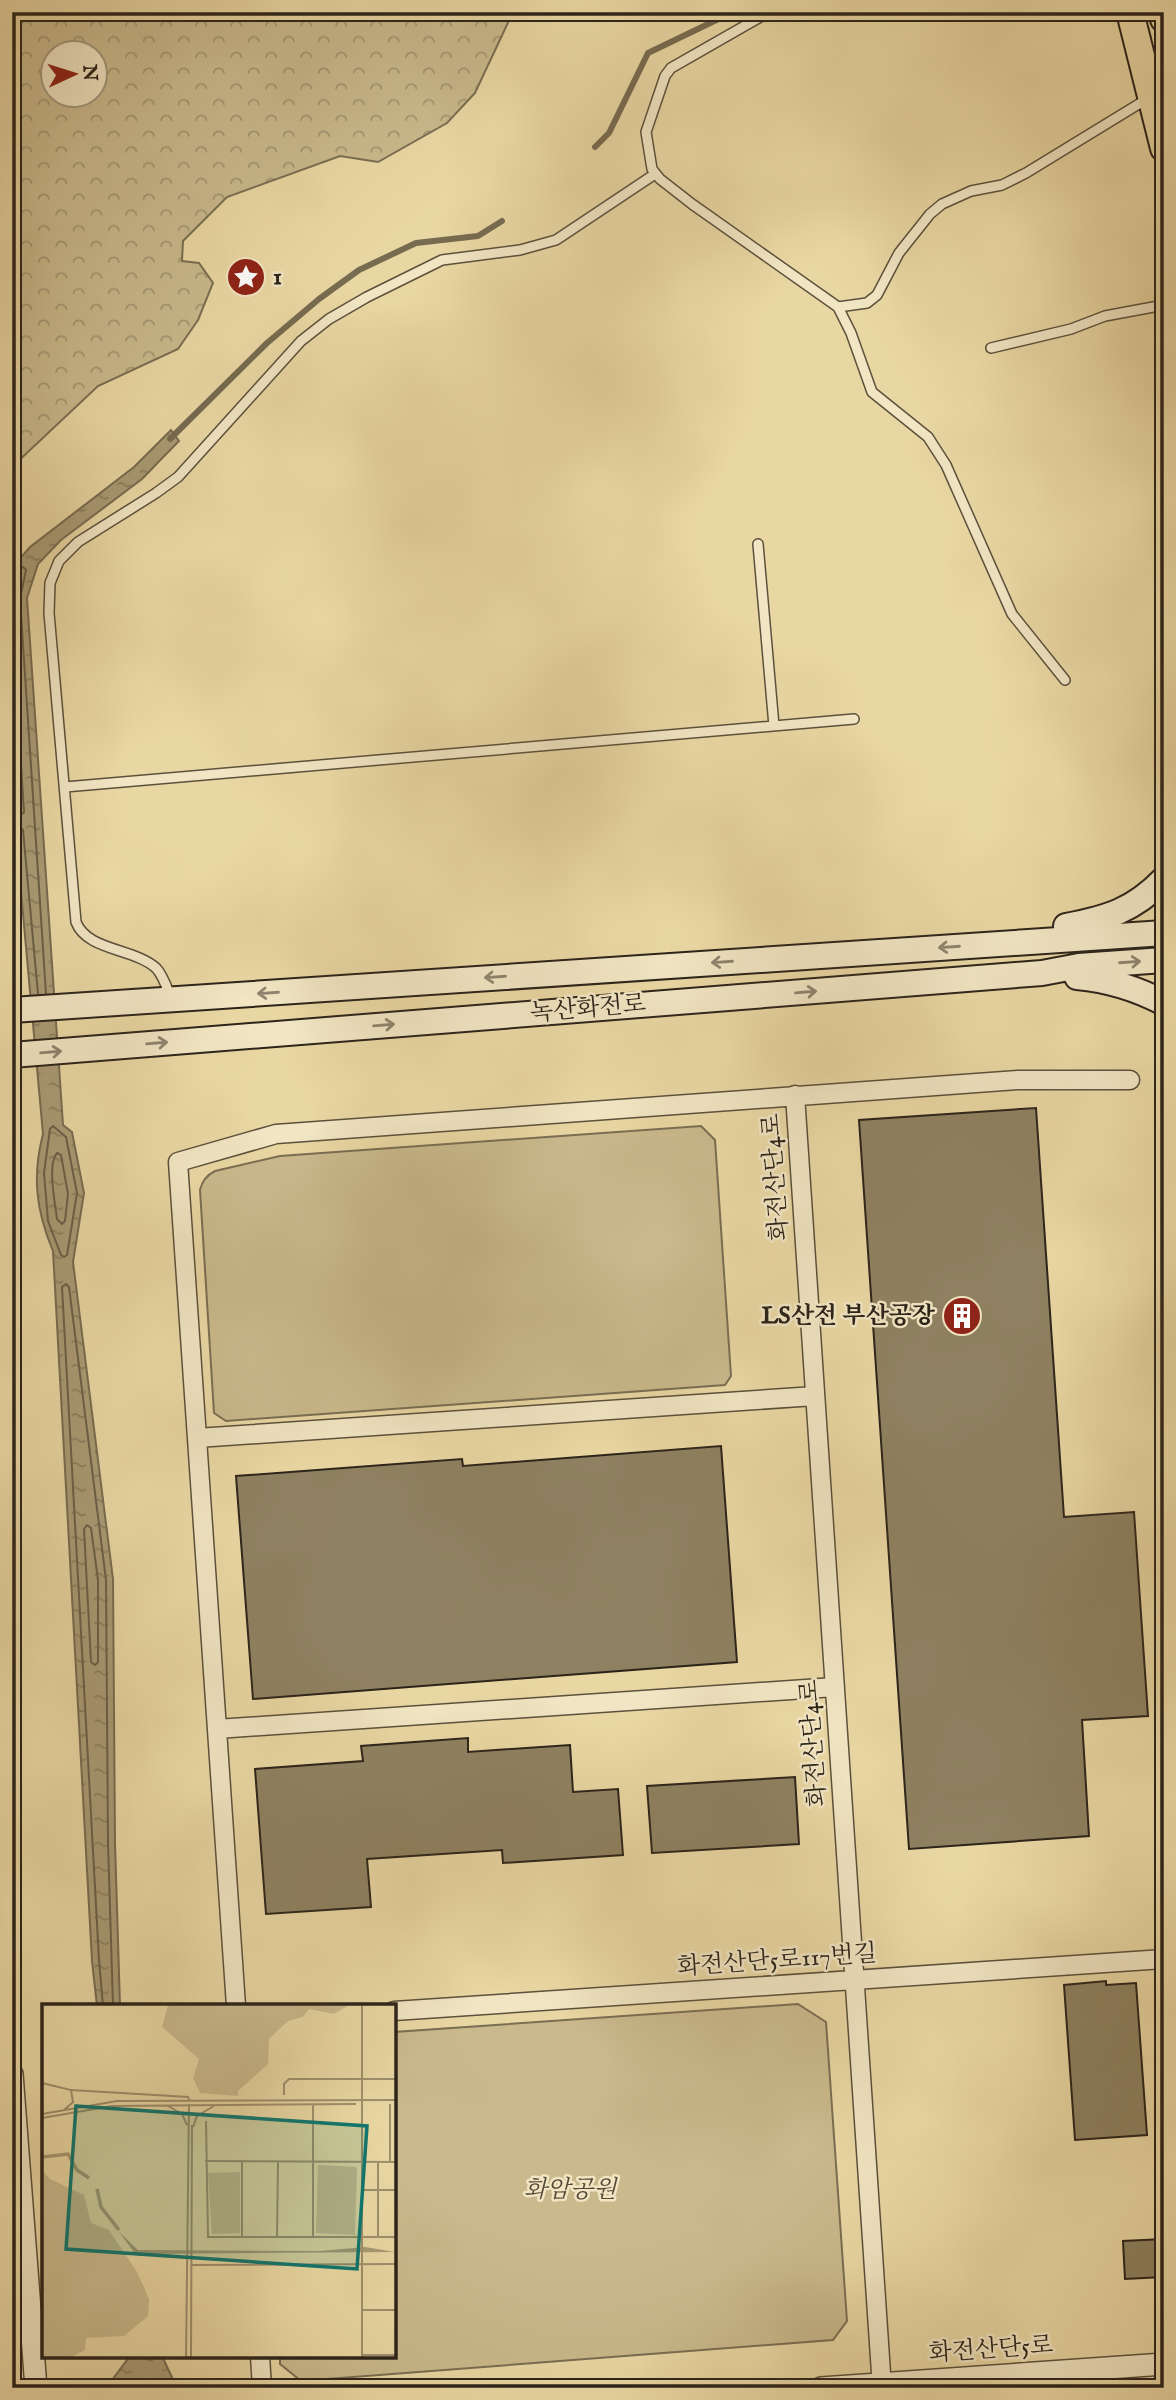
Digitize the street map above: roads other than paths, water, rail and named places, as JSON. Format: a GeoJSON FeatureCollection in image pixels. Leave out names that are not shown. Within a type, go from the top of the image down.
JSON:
{"type":"FeatureCollection","features":[{"type":"Feature","properties":{"kind":"main road"},"geometry":{"type":"LineString","coordinates":[[1130,12],[1164,148]]}},
{"type":"Feature","properties":{"kind":"main road"},"geometry":{"type":"LineString","coordinates":[[1162,12],[1164,19]]}},
{"type":"Feature","properties":{"kind":"main road"},"geometry":{"type":"LineString","coordinates":[[984,944],[1114,915],[1144,898],[1164,879]]}},
{"type":"Feature","properties":{"kind":"main road","name":"녹산화전로"},"geometry":{"type":"LineString","coordinates":[[12,1010],[1164,933]]}},
{"type":"Feature","properties":{"kind":"main road","name":"녹산화전로"},"geometry":{"type":"LineString","coordinates":[[12,1055],[1042,973],[1079,966],[1164,960]]}},
{"type":"Feature","properties":{"kind":"main road"},"geometry":{"type":"LineString","coordinates":[[1042,973],[1114,982],[1143,991],[1164,1003]]}},
{"type":"Feature","properties":{"kind":"street"},"geometry":{"type":"LineString","coordinates":[[236,2004],[178,1162],[276,1134],[1018,1080],[1130,1080]]}},
{"type":"Feature","properties":{"kind":"street","name":"화전산단4로"},"geometry":{"type":"LineString","coordinates":[[795,1095],[882,2386]]}},
{"type":"Feature","properties":{"kind":"street"},"geometry":{"type":"LineString","coordinates":[[197,1438],[815,1396]]}},
{"type":"Feature","properties":{"kind":"street"},"geometry":{"type":"LineString","coordinates":[[217,1729],[835,1688]]}},
{"type":"Feature","properties":{"kind":"street","name":"화전산단5로117번길"},"geometry":{"type":"LineString","coordinates":[[396,2011],[1164,1959]]}},
{"type":"Feature","properties":{"kind":"street"},"geometry":{"type":"LineString","coordinates":[[12,2074],[36,2388]]}},
{"type":"Feature","properties":{"kind":"street"},"geometry":{"type":"LineString","coordinates":[[260,2358],[262,2388]]}},
{"type":"Feature","properties":{"kind":"street","name":"화전산단5로"},"geometry":{"type":"LineString","coordinates":[[821,2388],[882,2386],[1164,2364]]}},
{"type":"Feature","properties":{"kind":"lane"},"geometry":{"type":"LineString","coordinates":[[769,12],[671,68],[665,76],[646,132],[652,169],[692,204],[838,307],[851,333],[873,392],[928,437],[946,464],[1012,614],[1065,680]]}},
{"type":"Feature","properties":{"kind":"lane"},"geometry":{"type":"LineString","coordinates":[[838,307],[867,303],[877,295],[899,253],[930,214],[942,204],[971,191],[1002,185],[1026,173],[1152,97]]}},
{"type":"Feature","properties":{"kind":"lane"},"geometry":{"type":"LineString","coordinates":[[172,999],[158,970],[147,962],[90,939],[80,931],[76,922],[49,614],[50,583],[59,561],[78,542],[178,477],[301,341],[329,319],[442,260],[520,250],[556,240],[655,174]]}},
{"type":"Feature","properties":{"kind":"lane"},"geometry":{"type":"LineString","coordinates":[[990,348],[1071,329],[1105,316],[1164,305]]}},
{"type":"Feature","properties":{"kind":"lane"},"geometry":{"type":"LineString","coordinates":[[758,544],[774,726]]}},
{"type":"Feature","properties":{"kind":"lane"},"geometry":{"type":"LineString","coordinates":[[65,787],[854,719]]}},
{"type":"Feature","properties":{"kind":"water"},"geometry":{"type":"Polygon","coordinates":[[[171,430],[179,441],[142,479],[61,540],[38,564],[27,598],[63,1125],[72,1132],[84,1193],[73,1262],[113,1579],[115,1843],[120,2004],[97,2004],[92,1961],[53,1251],[39,1207],[37,1179],[43,1134],[12,793],[12,574],[15,564],[30,547],[134,467],[171,430]]]}},
{"type":"Feature","properties":{"kind":"water"},"geometry":{"type":"Polygon","coordinates":[[[128,2358],[163,2358],[177,2388],[112,2388],[112,2380],[128,2358]]]}},
{"type":"Feature","properties":{"kind":"waterway"},"geometry":{"type":"LineString","coordinates":[[595,147],[609,133],[648,53],[733,12]]}},
{"type":"Feature","properties":{"kind":"waterway"},"geometry":{"type":"LineString","coordinates":[[170,439],[267,343],[319,299],[359,270],[416,243],[478,236],[502,221]]}},
{"type":"Feature","properties":{"kind":"place","name":"1"},"geometry":{"type":"Point","coordinates":[246,277]}},
{"type":"Feature","properties":{"kind":"place","name":"LS산전 부산공장"},"geometry":{"type":"Point","coordinates":[962,1316]}},
{"type":"Feature","properties":{"kind":"park label","name":"화암공원"},"geometry":{"type":"Point","coordinates":[570,2190]}}]}
